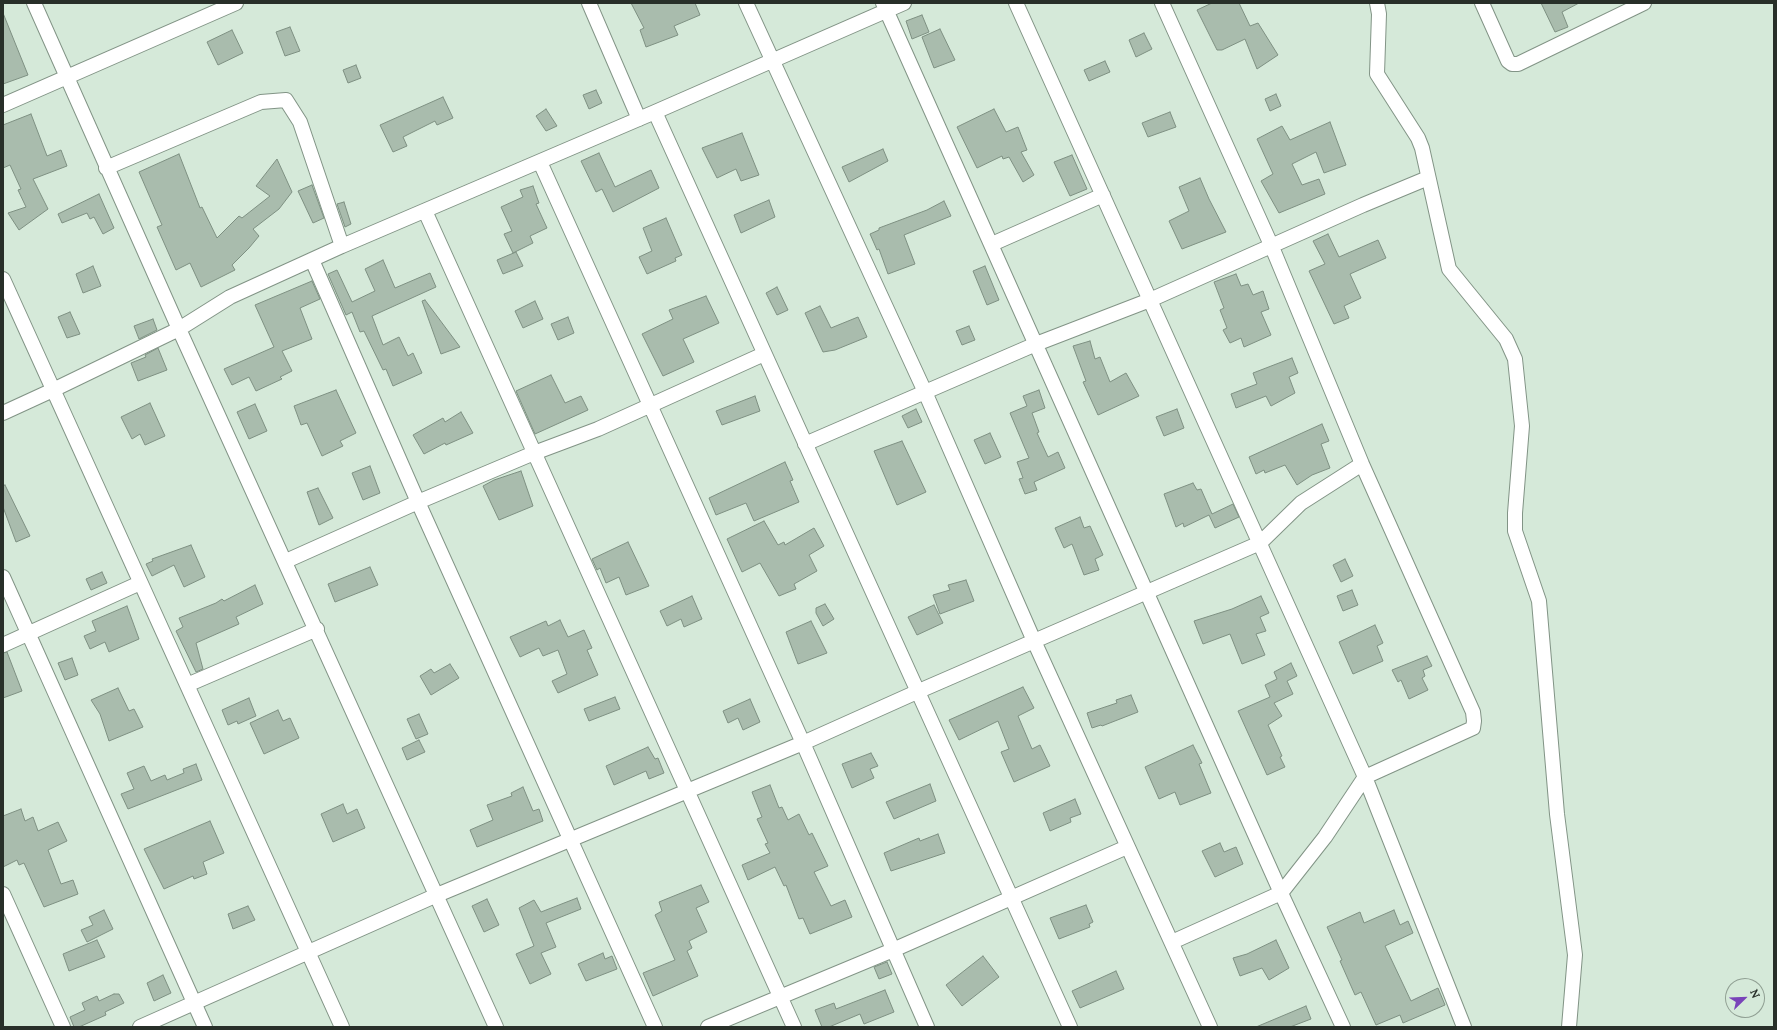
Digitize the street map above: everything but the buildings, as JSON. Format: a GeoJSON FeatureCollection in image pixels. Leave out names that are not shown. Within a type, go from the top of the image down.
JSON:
{"type":"FeatureCollection","features":[{"type":"Feature","properties":{"kind":"street"},"geometry":{"type":"LineString","coordinates":[[34,3],[106,168],[317,629],[496,1027]]}},
{"type":"Feature","properties":{"kind":"street"},"geometry":{"type":"LineString","coordinates":[[3,106],[236,3]]}},
{"type":"Feature","properties":{"kind":"street"},"geometry":{"type":"LineString","coordinates":[[589,3],[640,119]]}},
{"type":"Feature","properties":{"kind":"street"},"geometry":{"type":"LineString","coordinates":[[746,3],[925,392],[1034,641],[1210,1027]]}},
{"type":"Feature","properties":{"kind":"street"},"geometry":{"type":"LineString","coordinates":[[3,413],[179,329],[230,297],[342,246],[640,119],[772,60],[885,7],[904,3]]}},
{"type":"Feature","properties":{"kind":"street"},"geometry":{"type":"LineString","coordinates":[[1016,3],[1365,777],[1464,1027]]}},
{"type":"Feature","properties":{"kind":"street"},"geometry":{"type":"LineString","coordinates":[[1162,3],[1272,247],[1362,464],[1473,712],[1474,721],[1473,728],[1365,777],[1325,837],[1281,893],[1172,942]]}},
{"type":"Feature","properties":{"kind":"street"},"geometry":{"type":"LineString","coordinates":[[1377,3],[1379,14],[1377,74],[1418,138],[1422,148],[1449,268],[1506,339],[1515,358],[1522,426],[1515,506],[1515,531],[1539,601],[1557,814],[1575,955],[1569,1027]]}},
{"type":"Feature","properties":{"kind":"street"},"geometry":{"type":"LineString","coordinates":[[1482,3],[1508,61],[1512,64],[1518,64],[1644,3]]}},
{"type":"Feature","properties":{"kind":"street"},"geometry":{"type":"LineString","coordinates":[[885,7],[1148,592],[1281,893],[1343,1027]]}},
{"type":"Feature","properties":{"kind":"street"},"geometry":{"type":"LineString","coordinates":[[106,168],[261,102],[286,100],[300,122],[342,246]]}},
{"type":"Feature","properties":{"kind":"street"},"geometry":{"type":"LineString","coordinates":[[655,112],[1070,1027]]}},
{"type":"Feature","properties":{"kind":"street"},"geometry":{"type":"LineString","coordinates":[[540,162],[803,743],[927,1027]]}},
{"type":"Feature","properties":{"kind":"street"},"geometry":{"type":"LineString","coordinates":[[805,444],[1036,344],[1150,300],[1428,178]]}},
{"type":"Feature","properties":{"kind":"street"},"geometry":{"type":"LineString","coordinates":[[992,244],[1103,195]]}},
{"type":"Feature","properties":{"kind":"street"},"geometry":{"type":"LineString","coordinates":[[425,210],[794,1027]]}},
{"type":"Feature","properties":{"kind":"street"},"geometry":{"type":"LineString","coordinates":[[312,260],[418,502],[655,1027]]}},
{"type":"Feature","properties":{"kind":"street"},"geometry":{"type":"LineString","coordinates":[[3,279],[342,1027]]}},
{"type":"Feature","properties":{"kind":"street"},"geometry":{"type":"LineString","coordinates":[[286,561],[418,502],[534,453],[598,429],[764,354]]}},
{"type":"Feature","properties":{"kind":"street"},"geometry":{"type":"LineString","coordinates":[[140,1027],[437,895],[686,790],[803,743],[918,691],[1260,543],[1301,503],[1362,464]]}},
{"type":"Feature","properties":{"kind":"street"},"geometry":{"type":"LineString","coordinates":[[3,577],[205,1027]]}},
{"type":"Feature","properties":{"kind":"street"},"geometry":{"type":"LineString","coordinates":[[3,645],[140,583]]}},
{"type":"Feature","properties":{"kind":"street"},"geometry":{"type":"LineString","coordinates":[[187,685],[317,629]]}},
{"type":"Feature","properties":{"kind":"street"},"geometry":{"type":"LineString","coordinates":[[708,1027],[1012,899],[1128,847]]}},
{"type":"Feature","properties":{"kind":"street"},"geometry":{"type":"LineString","coordinates":[[3,894],[63,1027]]}}]}
